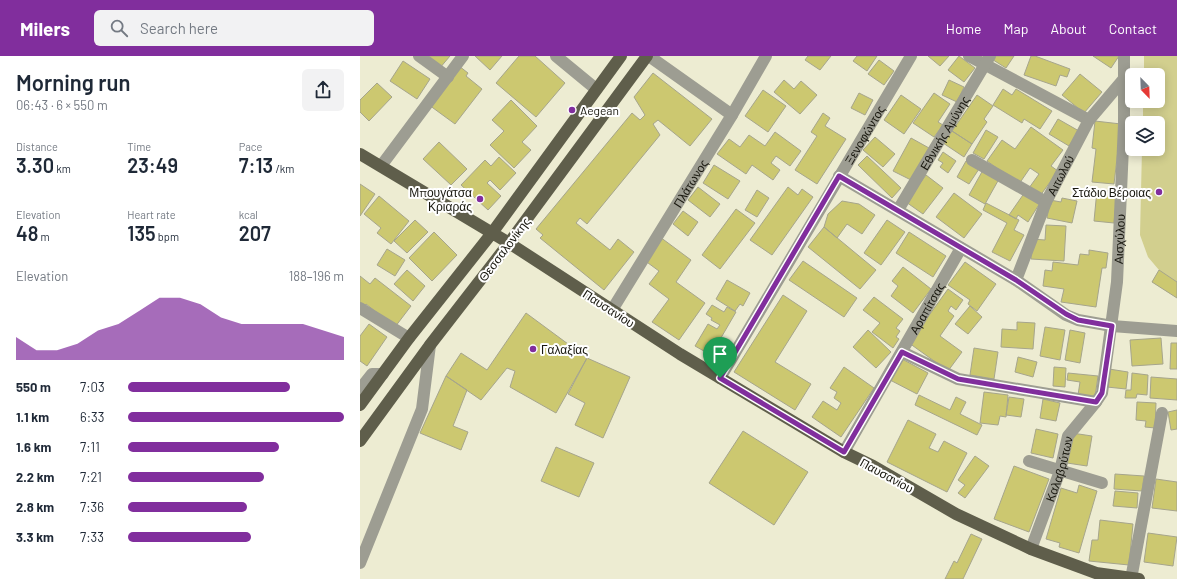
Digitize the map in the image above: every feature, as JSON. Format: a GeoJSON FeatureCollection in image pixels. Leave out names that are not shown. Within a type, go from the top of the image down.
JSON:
{"type":"FeatureCollection","features":[{"type":"Feature","properties":{"kind":"main road","name":"Θεσσαλονίκης"},"geometry":{"type":"LineString","coordinates":[[361,397],[383,374],[409,338],[492,232],[621,56]]}},
{"type":"Feature","properties":{"kind":"main road","name":"Θεσσαλονίκης"},"geometry":{"type":"LineString","coordinates":[[360,441],[430,345],[509,243],[648,56]]}},
{"type":"Feature","properties":{"kind":"main road","name":"Παυσανίου"},"geometry":{"type":"LineString","coordinates":[[360,154],[492,232],[720,378],[844,452],[874,466],[956,514],[1031,549],[1096,573],[1139,579]]}},
{"type":"Feature","properties":{"kind":"street"},"geometry":{"type":"LineString","coordinates":[[420,56],[448,77]]}},
{"type":"Feature","properties":{"kind":"street"},"geometry":{"type":"LineString","coordinates":[[381,166],[463,56]]}},
{"type":"Feature","properties":{"kind":"street"},"geometry":{"type":"LineString","coordinates":[[556,56],[596,89]]}},
{"type":"Feature","properties":{"kind":"street"},"geometry":{"type":"LineString","coordinates":[[648,56],[732,115]]}},
{"type":"Feature","properties":{"kind":"street","name":"Πλάτωνος"},"geometry":{"type":"LineString","coordinates":[[612,310],[732,115],[766,56]]}},
{"type":"Feature","properties":{"kind":"street","name":"Ξενοφώντος"},"geometry":{"type":"LineString","coordinates":[[720,378],[839,176],[912,56]]}},
{"type":"Feature","properties":{"kind":"street"},"geometry":{"type":"LineString","coordinates":[[969,56],[987,61],[1089,120]]}},
{"type":"Feature","properties":{"kind":"street","name":"Αισχύλου"},"geometry":{"type":"LineString","coordinates":[[1112,326],[1117,282],[1124,124],[1124,56]]}},
{"type":"Feature","properties":{"kind":"street","name":"Εθνικής Αμύνης"},"geometry":{"type":"LineString","coordinates":[[898,210],[987,61]]}},
{"type":"Feature","properties":{"kind":"street","name":"Αιτωλού"},"geometry":{"type":"LineString","coordinates":[[1016,280],[1046,202],[1089,120],[1123,80]]}},
{"type":"Feature","properties":{"kind":"street"},"geometry":{"type":"LineString","coordinates":[[972,160],[1046,202]]}},
{"type":"Feature","properties":{"kind":"street"},"geometry":{"type":"LineString","coordinates":[[839,176],[1016,280],[1066,314],[1078,320],[1112,326],[1177,331]]}},
{"type":"Feature","properties":{"kind":"street","name":"Αραπίτσας"},"geometry":{"type":"LineString","coordinates":[[844,452],[961,248]]}},
{"type":"Feature","properties":{"kind":"street"},"geometry":{"type":"LineString","coordinates":[[360,308],[409,338]]}},
{"type":"Feature","properties":{"kind":"street","name":"Καλαβρύτων"},"geometry":{"type":"LineString","coordinates":[[1031,549],[1060,471],[1068,436],[1102,393],[1112,326]]}},
{"type":"Feature","properties":{"kind":"street"},"geometry":{"type":"LineString","coordinates":[[360,563],[422,409],[430,345]]}},
{"type":"Feature","properties":{"kind":"street"},"geometry":{"type":"LineString","coordinates":[[902,352],[958,379],[1096,402]]}},
{"type":"Feature","properties":{"kind":"street"},"geometry":{"type":"LineString","coordinates":[[1131,579],[1162,413]]}},
{"type":"Feature","properties":{"kind":"street"},"geometry":{"type":"LineString","coordinates":[[1029,461],[1102,483]]}},
{"type":"Feature","properties":{"kind":"shaded area","name":"Στάδιο Βέροιας"},"geometry":{"type":"Polygon","coordinates":[[[1144,56],[1177,56],[1177,298],[1152,282],[1159,270],[1148,257],[1140,235],[1142,156],[1165,156],[1165,116],[1143,116],[1143,108],[1165,108],[1165,68],[1144,68],[1144,56]]]}},
{"type":"Feature","properties":{"kind":"building"},"geometry":{"type":"Polygon","coordinates":[[[423,56],[450,56],[439,69],[423,56]]]}},
{"type":"Feature","properties":{"kind":"building"},"geometry":{"type":"Polygon","coordinates":[[[475,56],[502,56],[490,70],[475,56]]]}},
{"type":"Feature","properties":{"kind":"building"},"geometry":{"type":"Polygon","coordinates":[[[519,56],[535,56],[565,83],[536,117],[496,83],[519,56]]]}},
{"type":"Feature","properties":{"kind":"building"},"geometry":{"type":"Polygon","coordinates":[[[808,56],[831,56],[820,70],[805,60],[808,56]]]}},
{"type":"Feature","properties":{"kind":"building"},"geometry":{"type":"Polygon","coordinates":[[[857,56],[877,56],[867,71],[853,61],[857,56]]]}},
{"type":"Feature","properties":{"kind":"building"},"geometry":{"type":"Polygon","coordinates":[[[928,56],[949,56],[940,66],[928,56]]]}},
{"type":"Feature","properties":{"kind":"building"},"geometry":{"type":"Polygon","coordinates":[[[959,56],[975,68],[964,82],[948,70],[959,56]]]}},
{"type":"Feature","properties":{"kind":"building"},"geometry":{"type":"Polygon","coordinates":[[[992,56],[1014,56],[1006,68],[990,58],[992,56]]]}},
{"type":"Feature","properties":{"kind":"building"},"geometry":{"type":"Polygon","coordinates":[[[1031,56],[1035,56],[1070,69],[1067,77],[1060,75],[1056,86],[1024,75],[1031,56]]]}},
{"type":"Feature","properties":{"kind":"building"},"geometry":{"type":"Polygon","coordinates":[[[1093,56],[1119,56],[1111,68],[1093,56]]]}},
{"type":"Feature","properties":{"kind":"building"},"geometry":{"type":"Polygon","coordinates":[[[879,60],[894,71],[884,85],[868,74],[879,60]]]}},
{"type":"Feature","properties":{"kind":"building"},"geometry":{"type":"Polygon","coordinates":[[[403,61],[430,79],[417,99],[390,81],[403,61]]]}},
{"type":"Feature","properties":{"kind":"building"},"geometry":{"type":"Polygon","coordinates":[[[459,66],[468,73],[466,76],[482,89],[455,124],[429,105],[459,66]]]}},
{"type":"Feature","properties":{"kind":"building"},"geometry":{"type":"Polygon","coordinates":[[[653,73],[712,119],[690,146],[658,120],[653,124],[660,135],[587,224],[580,218],[576,223],[610,250],[618,239],[634,252],[604,290],[540,238],[543,235],[536,229],[632,113],[640,120],[645,115],[634,97],[653,73]]]}},
{"type":"Feature","properties":{"kind":"building"},"geometry":{"type":"Polygon","coordinates":[[[1080,74],[1102,92],[1084,113],[1062,95],[1080,74]]]}},
{"type":"Feature","properties":{"kind":"building"},"geometry":{"type":"Polygon","coordinates":[[[784,80],[794,89],[801,81],[817,95],[800,114],[774,92],[784,80]]]}},
{"type":"Feature","properties":{"kind":"building"},"geometry":{"type":"Polygon","coordinates":[[[949,80],[964,87],[957,102],[942,95],[949,80]]]}},
{"type":"Feature","properties":{"kind":"building"},"geometry":{"type":"Polygon","coordinates":[[[377,83],[392,97],[369,121],[360,112],[360,100],[377,83]]]}},
{"type":"Feature","properties":{"kind":"building"},"geometry":{"type":"Polygon","coordinates":[[[1003,89],[1012,95],[1016,89],[1052,111],[1040,129],[1024,119],[1022,123],[993,105],[1003,89]]]}},
{"type":"Feature","properties":{"kind":"building"},"geometry":{"type":"Polygon","coordinates":[[[763,90],[786,106],[768,132],[745,116],[763,90]]]}},
{"type":"Feature","properties":{"kind":"building"},"geometry":{"type":"Polygon","coordinates":[[[859,93],[873,100],[865,115],[851,108],[859,93]]]}},
{"type":"Feature","properties":{"kind":"building"},"geometry":{"type":"Polygon","coordinates":[[[934,93],[950,104],[938,122],[943,125],[934,137],[913,123],[934,93]]]}},
{"type":"Feature","properties":{"kind":"building"},"geometry":{"type":"Polygon","coordinates":[[[901,95],[921,109],[904,134],[884,120],[901,95]]]}},
{"type":"Feature","properties":{"kind":"building"},"geometry":{"type":"Polygon","coordinates":[[[977,95],[993,106],[984,119],[987,122],[972,144],[952,131],[977,95]]]}},
{"type":"Feature","properties":{"kind":"building"},"geometry":{"type":"Polygon","coordinates":[[[511,100],[537,126],[522,142],[531,150],[514,168],[490,145],[504,131],[492,120],[511,100]]]}},
{"type":"Feature","properties":{"kind":"building"},"geometry":{"type":"Polygon","coordinates":[[[823,113],[830,118],[825,126],[846,139],[817,184],[795,170],[817,136],[811,132],[823,113]]]}},
{"type":"Feature","properties":{"kind":"building"},"geometry":{"type":"Polygon","coordinates":[[[1058,119],[1079,131],[1069,146],[1049,134],[1058,119]]]}},
{"type":"Feature","properties":{"kind":"building"},"geometry":{"type":"Polygon","coordinates":[[[1095,121],[1121,124],[1114,184],[1092,182],[1096,149],[1092,148],[1095,121]]]}},
{"type":"Feature","properties":{"kind":"building"},"geometry":{"type":"Polygon","coordinates":[[[1031,127],[1063,150],[1051,166],[1058,171],[1040,196],[1029,188],[1039,174],[1030,168],[1019,184],[987,161],[1002,140],[1015,149],[1031,127]]]}},
{"type":"Feature","properties":{"kind":"building"},"geometry":{"type":"Polygon","coordinates":[[[986,130],[998,137],[984,159],[973,153],[986,130]]]}},
{"type":"Feature","properties":{"kind":"building"},"geometry":{"type":"Polygon","coordinates":[[[952,131],[972,144],[964,157],[943,143],[952,131]]]}},
{"type":"Feature","properties":{"kind":"building"},"geometry":{"type":"Polygon","coordinates":[[[775,132],[801,151],[790,166],[776,156],[771,163],[780,170],[773,180],[752,165],[746,174],[717,154],[729,139],[740,147],[749,135],[765,146],[775,132]]]}},
{"type":"Feature","properties":{"kind":"building"},"geometry":{"type":"Polygon","coordinates":[[[875,137],[895,154],[883,167],[863,150],[875,137]]]}},
{"type":"Feature","properties":{"kind":"building"},"geometry":{"type":"Polygon","coordinates":[[[911,138],[929,148],[911,180],[893,171],[911,138]]]}},
{"type":"Feature","properties":{"kind":"building"},"geometry":{"type":"Polygon","coordinates":[[[439,142],[467,169],[451,185],[423,159],[439,142]]]}},
{"type":"Feature","properties":{"kind":"building"},"geometry":{"type":"Polygon","coordinates":[[[943,152],[956,161],[948,173],[940,167],[943,163],[938,160],[943,152]]]}},
{"type":"Feature","properties":{"kind":"building"},"geometry":{"type":"Polygon","coordinates":[[[867,156],[901,188],[892,198],[858,165],[867,156]]]}},
{"type":"Feature","properties":{"kind":"building"},"geometry":{"type":"Polygon","coordinates":[[[499,157],[516,173],[500,190],[490,180],[487,183],[501,196],[488,210],[461,185],[485,160],[491,166],[499,157]]]}},
{"type":"Feature","properties":{"kind":"building"},"geometry":{"type":"Polygon","coordinates":[[[966,161],[979,169],[969,184],[957,177],[966,161]]]}},
{"type":"Feature","properties":{"kind":"building"},"geometry":{"type":"Polygon","coordinates":[[[714,165],[740,181],[728,199],[703,183],[714,165]]]}},
{"type":"Feature","properties":{"kind":"building"},"geometry":{"type":"Polygon","coordinates":[[[983,170],[999,179],[985,204],[969,195],[983,170]]]}},
{"type":"Feature","properties":{"kind":"building"},"geometry":{"type":"Polygon","coordinates":[[[926,175],[943,188],[923,214],[906,202],[926,175]]]}},
{"type":"Feature","properties":{"kind":"building"},"geometry":{"type":"Polygon","coordinates":[[[360,184],[375,194],[360,216],[360,184]]]}},
{"type":"Feature","properties":{"kind":"building"},"geometry":{"type":"Polygon","coordinates":[[[698,187],[720,204],[710,217],[688,200],[698,187]]]}},
{"type":"Feature","properties":{"kind":"building"},"geometry":{"type":"Polygon","coordinates":[[[788,187],[798,195],[802,189],[813,197],[772,255],[750,240],[788,187]]]}},
{"type":"Feature","properties":{"kind":"building"},"geometry":{"type":"Polygon","coordinates":[[[757,190],[769,198],[757,217],[745,210],[757,190]]]}},
{"type":"Feature","properties":{"kind":"building"},"geometry":{"type":"Polygon","coordinates":[[[1097,190],[1117,192],[1114,223],[1094,221],[1097,190]]]}},
{"type":"Feature","properties":{"kind":"building"},"geometry":{"type":"Polygon","coordinates":[[[1025,192],[1040,203],[1028,222],[1018,215],[1016,219],[1009,215],[1025,192]]]}},
{"type":"Feature","properties":{"kind":"building"},"geometry":{"type":"Polygon","coordinates":[[[954,193],[982,214],[964,238],[936,217],[954,193]]]}},
{"type":"Feature","properties":{"kind":"building"},"geometry":{"type":"Polygon","coordinates":[[[379,196],[409,221],[391,244],[377,233],[381,228],[364,214],[379,196]]]}},
{"type":"Feature","properties":{"kind":"building"},"geometry":{"type":"Polygon","coordinates":[[[1062,198],[1077,201],[1072,223],[1047,218],[1050,200],[1061,202],[1062,198]]]}},
{"type":"Feature","properties":{"kind":"building"},"geometry":{"type":"Polygon","coordinates":[[[842,201],[859,204],[875,215],[862,234],[847,224],[837,238],[824,227],[828,214],[842,201]]]}},
{"type":"Feature","properties":{"kind":"building"},"geometry":{"type":"Polygon","coordinates":[[[986,203],[1019,220],[1014,230],[1024,235],[1010,261],[992,252],[1007,223],[983,210],[986,203]]]}},
{"type":"Feature","properties":{"kind":"building"},"geometry":{"type":"Polygon","coordinates":[[[736,209],[755,223],[720,269],[702,255],[736,209]]]}},
{"type":"Feature","properties":{"kind":"building"},"geometry":{"type":"Polygon","coordinates":[[[683,211],[698,222],[688,236],[673,224],[683,211]]]}},
{"type":"Feature","properties":{"kind":"building"},"geometry":{"type":"Polygon","coordinates":[[[415,220],[428,232],[407,253],[394,241],[415,220]]]}},
{"type":"Feature","properties":{"kind":"building"},"geometry":{"type":"Polygon","coordinates":[[[887,220],[905,232],[881,265],[864,253],[887,220]]]}},
{"type":"Feature","properties":{"kind":"building"},"geometry":{"type":"Polygon","coordinates":[[[1046,225],[1066,226],[1064,261],[1031,259],[1032,239],[1045,240],[1046,225]]]}},
{"type":"Feature","properties":{"kind":"building"},"geometry":{"type":"Polygon","coordinates":[[[824,227],[876,270],[860,289],[808,247],[824,227]]]}},
{"type":"Feature","properties":{"kind":"building"},"geometry":{"type":"Polygon","coordinates":[[[434,232],[457,255],[432,281],[409,258],[434,232]]]}},
{"type":"Feature","properties":{"kind":"building"},"geometry":{"type":"Polygon","coordinates":[[[909,232],[946,256],[933,277],[896,253],[909,232]]]}},
{"type":"Feature","properties":{"kind":"building"},"geometry":{"type":"Polygon","coordinates":[[[660,237],[691,260],[676,282],[705,303],[679,340],[652,322],[669,299],[649,284],[659,271],[644,260],[660,237]]]}},
{"type":"Feature","properties":{"kind":"building"},"geometry":{"type":"Polygon","coordinates":[[[387,249],[405,260],[395,276],[377,265],[387,249]]]}},
{"type":"Feature","properties":{"kind":"building"},"geometry":{"type":"Polygon","coordinates":[[[1089,250],[1108,253],[1106,268],[1102,268],[1096,307],[1061,302],[1064,289],[1043,286],[1045,270],[1052,271],[1053,262],[1078,265],[1080,254],[1089,255],[1089,250]]]}},
{"type":"Feature","properties":{"kind":"building"},"geometry":{"type":"Polygon","coordinates":[[[803,261],[857,298],[844,317],[789,280],[803,261]]]}},
{"type":"Feature","properties":{"kind":"building"},"geometry":{"type":"Polygon","coordinates":[[[965,262],[996,284],[977,311],[968,304],[970,300],[948,285],[965,262]]]}},
{"type":"Feature","properties":{"kind":"building"},"geometry":{"type":"Polygon","coordinates":[[[903,267],[931,289],[913,313],[891,296],[898,286],[892,281],[903,267]]]}},
{"type":"Feature","properties":{"kind":"building"},"geometry":{"type":"Polygon","coordinates":[[[407,270],[425,286],[413,301],[394,284],[407,270]]]}},
{"type":"Feature","properties":{"kind":"building"},"geometry":{"type":"Polygon","coordinates":[[[1159,270],[1177,282],[1177,298],[1152,282],[1159,270]]]}},
{"type":"Feature","properties":{"kind":"building"},"geometry":{"type":"Polygon","coordinates":[[[360,276],[370,284],[375,278],[411,306],[395,327],[366,304],[363,308],[360,305],[360,276]]]}},
{"type":"Feature","properties":{"kind":"building"},"geometry":{"type":"Polygon","coordinates":[[[727,280],[750,293],[743,306],[740,304],[735,311],[716,299],[727,280]]]}},
{"type":"Feature","properties":{"kind":"building"},"geometry":{"type":"Polygon","coordinates":[[[948,289],[963,300],[956,310],[951,306],[948,311],[954,316],[940,336],[962,352],[948,371],[909,343],[948,289]]]}},
{"type":"Feature","properties":{"kind":"building"},"geometry":{"type":"Polygon","coordinates":[[[783,295],[807,311],[775,362],[811,384],[795,410],[734,372],[783,295]]]}},
{"type":"Feature","properties":{"kind":"building"},"geometry":{"type":"Polygon","coordinates":[[[874,297],[903,319],[896,328],[900,331],[896,337],[899,339],[893,348],[872,332],[880,323],[863,310],[874,297]]]}},
{"type":"Feature","properties":{"kind":"building"},"geometry":{"type":"Polygon","coordinates":[[[712,305],[724,312],[727,307],[736,312],[711,355],[695,346],[708,324],[717,329],[720,325],[711,320],[712,318],[706,314],[712,305]]]}},
{"type":"Feature","properties":{"kind":"building"},"geometry":{"type":"Polygon","coordinates":[[[970,306],[982,317],[968,334],[955,324],[970,306]]]}},
{"type":"Feature","properties":{"kind":"building"},"geometry":{"type":"Polygon","coordinates":[[[526,313],[587,358],[556,413],[510,387],[515,371],[507,368],[481,400],[446,376],[461,353],[487,370],[526,313]]]}},
{"type":"Feature","properties":{"kind":"building"},"geometry":{"type":"Polygon","coordinates":[[[1017,322],[1035,323],[1033,349],[1001,347],[1002,329],[1017,330],[1017,322]]]}},
{"type":"Feature","properties":{"kind":"building"},"geometry":{"type":"Polygon","coordinates":[[[369,324],[387,337],[367,366],[360,361],[360,336],[369,324]]]}},
{"type":"Feature","properties":{"kind":"building"},"geometry":{"type":"Polygon","coordinates":[[[1045,327],[1065,330],[1060,360],[1040,356],[1045,327]]]}},
{"type":"Feature","properties":{"kind":"building"},"geometry":{"type":"Polygon","coordinates":[[[868,330],[891,352],[876,368],[853,347],[868,330]]]}},
{"type":"Feature","properties":{"kind":"building"},"geometry":{"type":"Polygon","coordinates":[[[1070,330],[1085,333],[1080,363],[1065,360],[1070,330]]]}},
{"type":"Feature","properties":{"kind":"building"},"geometry":{"type":"Polygon","coordinates":[[[1161,338],[1163,364],[1132,366],[1130,340],[1161,338]]]}},
{"type":"Feature","properties":{"kind":"building"},"geometry":{"type":"Polygon","coordinates":[[[1171,343],[1177,343],[1177,369],[1170,369],[1171,343]]]}},
{"type":"Feature","properties":{"kind":"building"},"geometry":{"type":"Polygon","coordinates":[[[974,348],[998,352],[994,379],[970,375],[974,348]]]}},
{"type":"Feature","properties":{"kind":"building"},"geometry":{"type":"Polygon","coordinates":[[[1018,357],[1037,362],[1033,377],[1015,372],[1018,357]]]}},
{"type":"Feature","properties":{"kind":"building"},"geometry":{"type":"Polygon","coordinates":[[[587,358],[630,377],[603,438],[575,425],[585,403],[568,394],[587,358]]]}},
{"type":"Feature","properties":{"kind":"building"},"geometry":{"type":"Polygon","coordinates":[[[902,359],[928,373],[917,394],[890,380],[902,359]]]}},
{"type":"Feature","properties":{"kind":"building"},"geometry":{"type":"Polygon","coordinates":[[[844,367],[874,388],[841,437],[812,417],[823,401],[837,410],[841,403],[834,398],[837,392],[830,388],[844,367]]]}},
{"type":"Feature","properties":{"kind":"building"},"geometry":{"type":"Polygon","coordinates":[[[1054,367],[1066,368],[1065,387],[1053,386],[1054,367]]]}},
{"type":"Feature","properties":{"kind":"building"},"geometry":{"type":"Polygon","coordinates":[[[1109,369],[1128,372],[1126,389],[1107,387],[1109,369]]]}},
{"type":"Feature","properties":{"kind":"building"},"geometry":{"type":"Polygon","coordinates":[[[1068,373],[1098,376],[1095,397],[1078,395],[1080,382],[1067,380],[1068,373]]]}},
{"type":"Feature","properties":{"kind":"building"},"geometry":{"type":"Polygon","coordinates":[[[1132,373],[1148,375],[1147,395],[1137,394],[1136,398],[1125,398],[1126,390],[1131,390],[1132,373]]]}},
{"type":"Feature","properties":{"kind":"building"},"geometry":{"type":"Polygon","coordinates":[[[446,376],[467,390],[453,426],[468,432],[461,450],[420,433],[446,376]]]}},
{"type":"Feature","properties":{"kind":"building"},"geometry":{"type":"Polygon","coordinates":[[[1151,377],[1177,379],[1177,400],[1150,398],[1151,377]]]}},
{"type":"Feature","properties":{"kind":"building"},"geometry":{"type":"Polygon","coordinates":[[[984,392],[1008,395],[1006,417],[1000,416],[998,425],[980,423],[984,392]]]}},
{"type":"Feature","properties":{"kind":"building"},"geometry":{"type":"Polygon","coordinates":[[[919,395],[950,410],[956,397],[966,402],[960,414],[982,425],[977,435],[915,405],[919,395]]]}},
{"type":"Feature","properties":{"kind":"building"},"geometry":{"type":"Polygon","coordinates":[[[1009,397],[1024,399],[1021,417],[1006,415],[1009,397]]]}},
{"type":"Feature","properties":{"kind":"building"},"geometry":{"type":"Polygon","coordinates":[[[1043,399],[1060,403],[1056,421],[1040,418],[1043,399]]]}},
{"type":"Feature","properties":{"kind":"building"},"geometry":{"type":"Polygon","coordinates":[[[1137,402],[1156,403],[1155,428],[1145,427],[1146,421],[1136,420],[1137,402]]]}},
{"type":"Feature","properties":{"kind":"building"},"geometry":{"type":"Polygon","coordinates":[[[1177,410],[1177,429],[1171,430],[1168,412],[1177,410]]]}},
{"type":"Feature","properties":{"kind":"building"},"geometry":{"type":"Polygon","coordinates":[[[908,420],[936,434],[929,448],[938,452],[944,441],[967,453],[947,492],[887,462],[908,420]]]}},
{"type":"Feature","properties":{"kind":"building"},"geometry":{"type":"Polygon","coordinates":[[[1036,429],[1058,434],[1053,458],[1031,453],[1036,429]]]}},
{"type":"Feature","properties":{"kind":"building"},"geometry":{"type":"Polygon","coordinates":[[[743,431],[808,472],[774,525],[709,483],[743,431]]]}},
{"type":"Feature","properties":{"kind":"building"},"geometry":{"type":"Polygon","coordinates":[[[1072,433],[1092,436],[1087,466],[1067,463],[1072,433]]]}},
{"type":"Feature","properties":{"kind":"building"},"geometry":{"type":"Polygon","coordinates":[[[556,447],[594,463],[579,497],[541,481],[556,447]]]}},
{"type":"Feature","properties":{"kind":"building"},"geometry":{"type":"Polygon","coordinates":[[[975,456],[989,466],[965,498],[958,493],[965,485],[958,480],[975,456]]]}},
{"type":"Feature","properties":{"kind":"building"},"geometry":{"type":"Polygon","coordinates":[[[1014,466],[1049,479],[1029,532],[994,519],[1014,466]]]}},
{"type":"Feature","properties":{"kind":"building"},"geometry":{"type":"Polygon","coordinates":[[[1115,474],[1144,476],[1142,491],[1114,489],[1115,474]]]}},
{"type":"Feature","properties":{"kind":"building"},"geometry":{"type":"Polygon","coordinates":[[[1156,479],[1177,482],[1177,511],[1152,508],[1156,479]]]}},
{"type":"Feature","properties":{"kind":"building"},"geometry":{"type":"Polygon","coordinates":[[[1079,485],[1097,491],[1079,553],[1059,547],[1060,543],[1046,539],[1061,488],[1077,493],[1079,485]]]}},
{"type":"Feature","properties":{"kind":"building"},"geometry":{"type":"Polygon","coordinates":[[[1115,491],[1138,493],[1137,508],[1113,506],[1115,491]]]}},
{"type":"Feature","properties":{"kind":"building"},"geometry":{"type":"Polygon","coordinates":[[[1100,520],[1133,524],[1129,565],[1089,561],[1092,540],[1098,540],[1100,520]]]}},
{"type":"Feature","properties":{"kind":"building"},"geometry":{"type":"Polygon","coordinates":[[[1148,533],[1177,537],[1173,566],[1144,562],[1148,533]]]}},
{"type":"Feature","properties":{"kind":"building"},"geometry":{"type":"Polygon","coordinates":[[[971,534],[982,539],[963,579],[945,579],[954,561],[957,563],[971,534]]]}},
{"type":"Feature","properties":{"kind":"place","name":"Aegean"},"geometry":{"type":"Point","coordinates":[572,110]}},
{"type":"Feature","properties":{"kind":"place","name":"Στάδιο Βέροιας"},"geometry":{"type":"Point","coordinates":[1159,192]}},
{"type":"Feature","properties":{"kind":"place","name":"Μπουγάτσα Κριαράς"},"geometry":{"type":"Point","coordinates":[480,199]}},
{"type":"Feature","properties":{"kind":"place","name":"Γαλαξίας"},"geometry":{"type":"Point","coordinates":[533,349]}},
{"type":"Feature","properties":{"kind":"route"},"geometry":{"type":"LineString","coordinates":[[839,176],[1016,280],[1066,314],[1078,320],[1112,326],[1102,393],[1096,402],[958,379],[932,368],[902,352],[844,452],[720,378],[839,176]]}}]}
